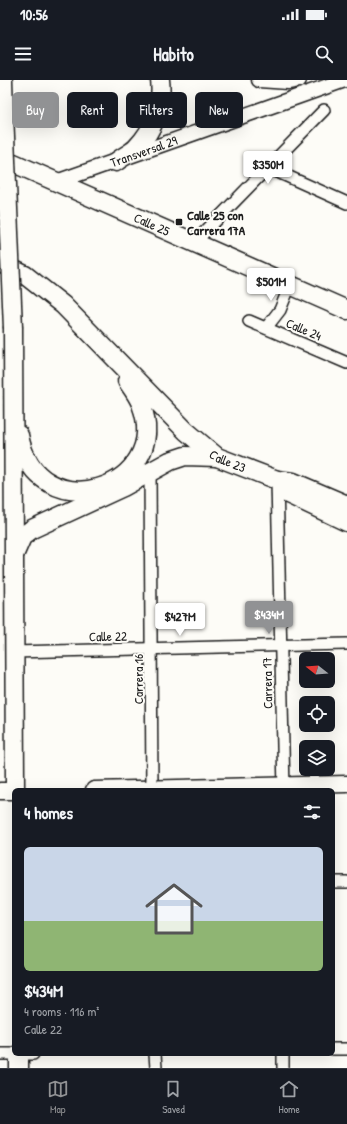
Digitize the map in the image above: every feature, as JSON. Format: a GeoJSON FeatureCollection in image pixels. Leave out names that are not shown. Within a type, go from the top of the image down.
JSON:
{"type":"FeatureCollection","features":[{"type":"Feature","properties":{"kind":"main road"},"geometry":{"type":"LineString","coordinates":[[3,80],[13,328],[13,652],[15,788]]}},
{"type":"Feature","properties":{"kind":"main road"},"geometry":{"type":"LineString","coordinates":[[4,107],[12,80]]}},
{"type":"Feature","properties":{"kind":"main road"},"geometry":{"type":"LineString","coordinates":[[116,162],[136,149],[153,124],[161,101],[160,80]]}},
{"type":"Feature","properties":{"kind":"main road","name":"Calle 25"},"geometry":{"type":"LineString","coordinates":[[0,157],[347,310]]}},
{"type":"Feature","properties":{"kind":"main road"},"geometry":{"type":"LineString","coordinates":[[0,263],[25,275],[58,301],[102,344],[138,397],[145,415],[146,431],[141,451],[131,469],[115,482],[96,490],[75,491],[56,486],[38,475],[26,458],[22,447],[14,394]]}},
{"type":"Feature","properties":{"kind":"main road","name":"Calle 23"},"geometry":{"type":"LineString","coordinates":[[102,344],[186,431],[217,457],[277,480],[293,482],[347,505]]}},
{"type":"Feature","properties":{"kind":"main road"},"geometry":{"type":"LineString","coordinates":[[14,553],[22,537],[32,529],[123,488],[150,471],[170,461],[185,456],[217,457]]}},
{"type":"Feature","properties":{"kind":"main road","name":"Calle 23"},"geometry":{"type":"LineString","coordinates":[[277,480],[288,494],[347,522]]}},
{"type":"Feature","properties":{"kind":"main road"},"geometry":{"type":"LineString","coordinates":[[284,788],[347,784]]}},
{"type":"Feature","properties":{"kind":"main road"},"geometry":{"type":"LineString","coordinates":[[0,791],[12,791]]}},
{"type":"Feature","properties":{"kind":"main road"},"geometry":{"type":"LineString","coordinates":[[19,1056],[19,1068]]}},
{"type":"Feature","properties":{"kind":"street"},"geometry":{"type":"LineString","coordinates":[[262,80],[288,82],[299,80]]}},
{"type":"Feature","properties":{"kind":"street","name":"Transversal 29"},"geometry":{"type":"LineString","coordinates":[[56,182],[345,80]]}},
{"type":"Feature","properties":{"kind":"street"},"geometry":{"type":"LineString","coordinates":[[194,243],[269,168],[324,110]]}},
{"type":"Feature","properties":{"kind":"street"},"geometry":{"type":"LineString","coordinates":[[269,168],[347,203]]}},
{"type":"Feature","properties":{"kind":"street"},"geometry":{"type":"LineString","coordinates":[[266,328],[280,310],[290,285]]}},
{"type":"Feature","properties":{"kind":"street","name":"Calle 24"},"geometry":{"type":"LineString","coordinates":[[249,321],[347,363]]}},
{"type":"Feature","properties":{"kind":"street","name":"Carrera 16"},"geometry":{"type":"LineString","coordinates":[[150,471],[152,788]]}},
{"type":"Feature","properties":{"kind":"street","name":"Carrera 17"},"geometry":{"type":"LineString","coordinates":[[277,480],[284,788]]}},
{"type":"Feature","properties":{"kind":"street","name":"Calle 22"},"geometry":{"type":"LineString","coordinates":[[13,652],[347,644]]}},
{"type":"Feature","properties":{"kind":"street"},"geometry":{"type":"LineString","coordinates":[[335,882],[347,882]]}},
{"type":"Feature","properties":{"kind":"street"},"geometry":{"type":"LineString","coordinates":[[335,1049],[347,1049]]}},
{"type":"Feature","properties":{"kind":"street"},"geometry":{"type":"LineString","coordinates":[[0,1054],[12,1054]]}},
{"type":"Feature","properties":{"kind":"street"},"geometry":{"type":"LineString","coordinates":[[155,1056],[156,1068]]}},
{"type":"Feature","properties":{"kind":"street"},"geometry":{"type":"LineString","coordinates":[[283,1056],[283,1068]]}},
{"type":"Feature","properties":{"kind":"place","name":"Calle 25 con Carrera 17A"},"geometry":{"type":"Point","coordinates":[179,222]}}]}
